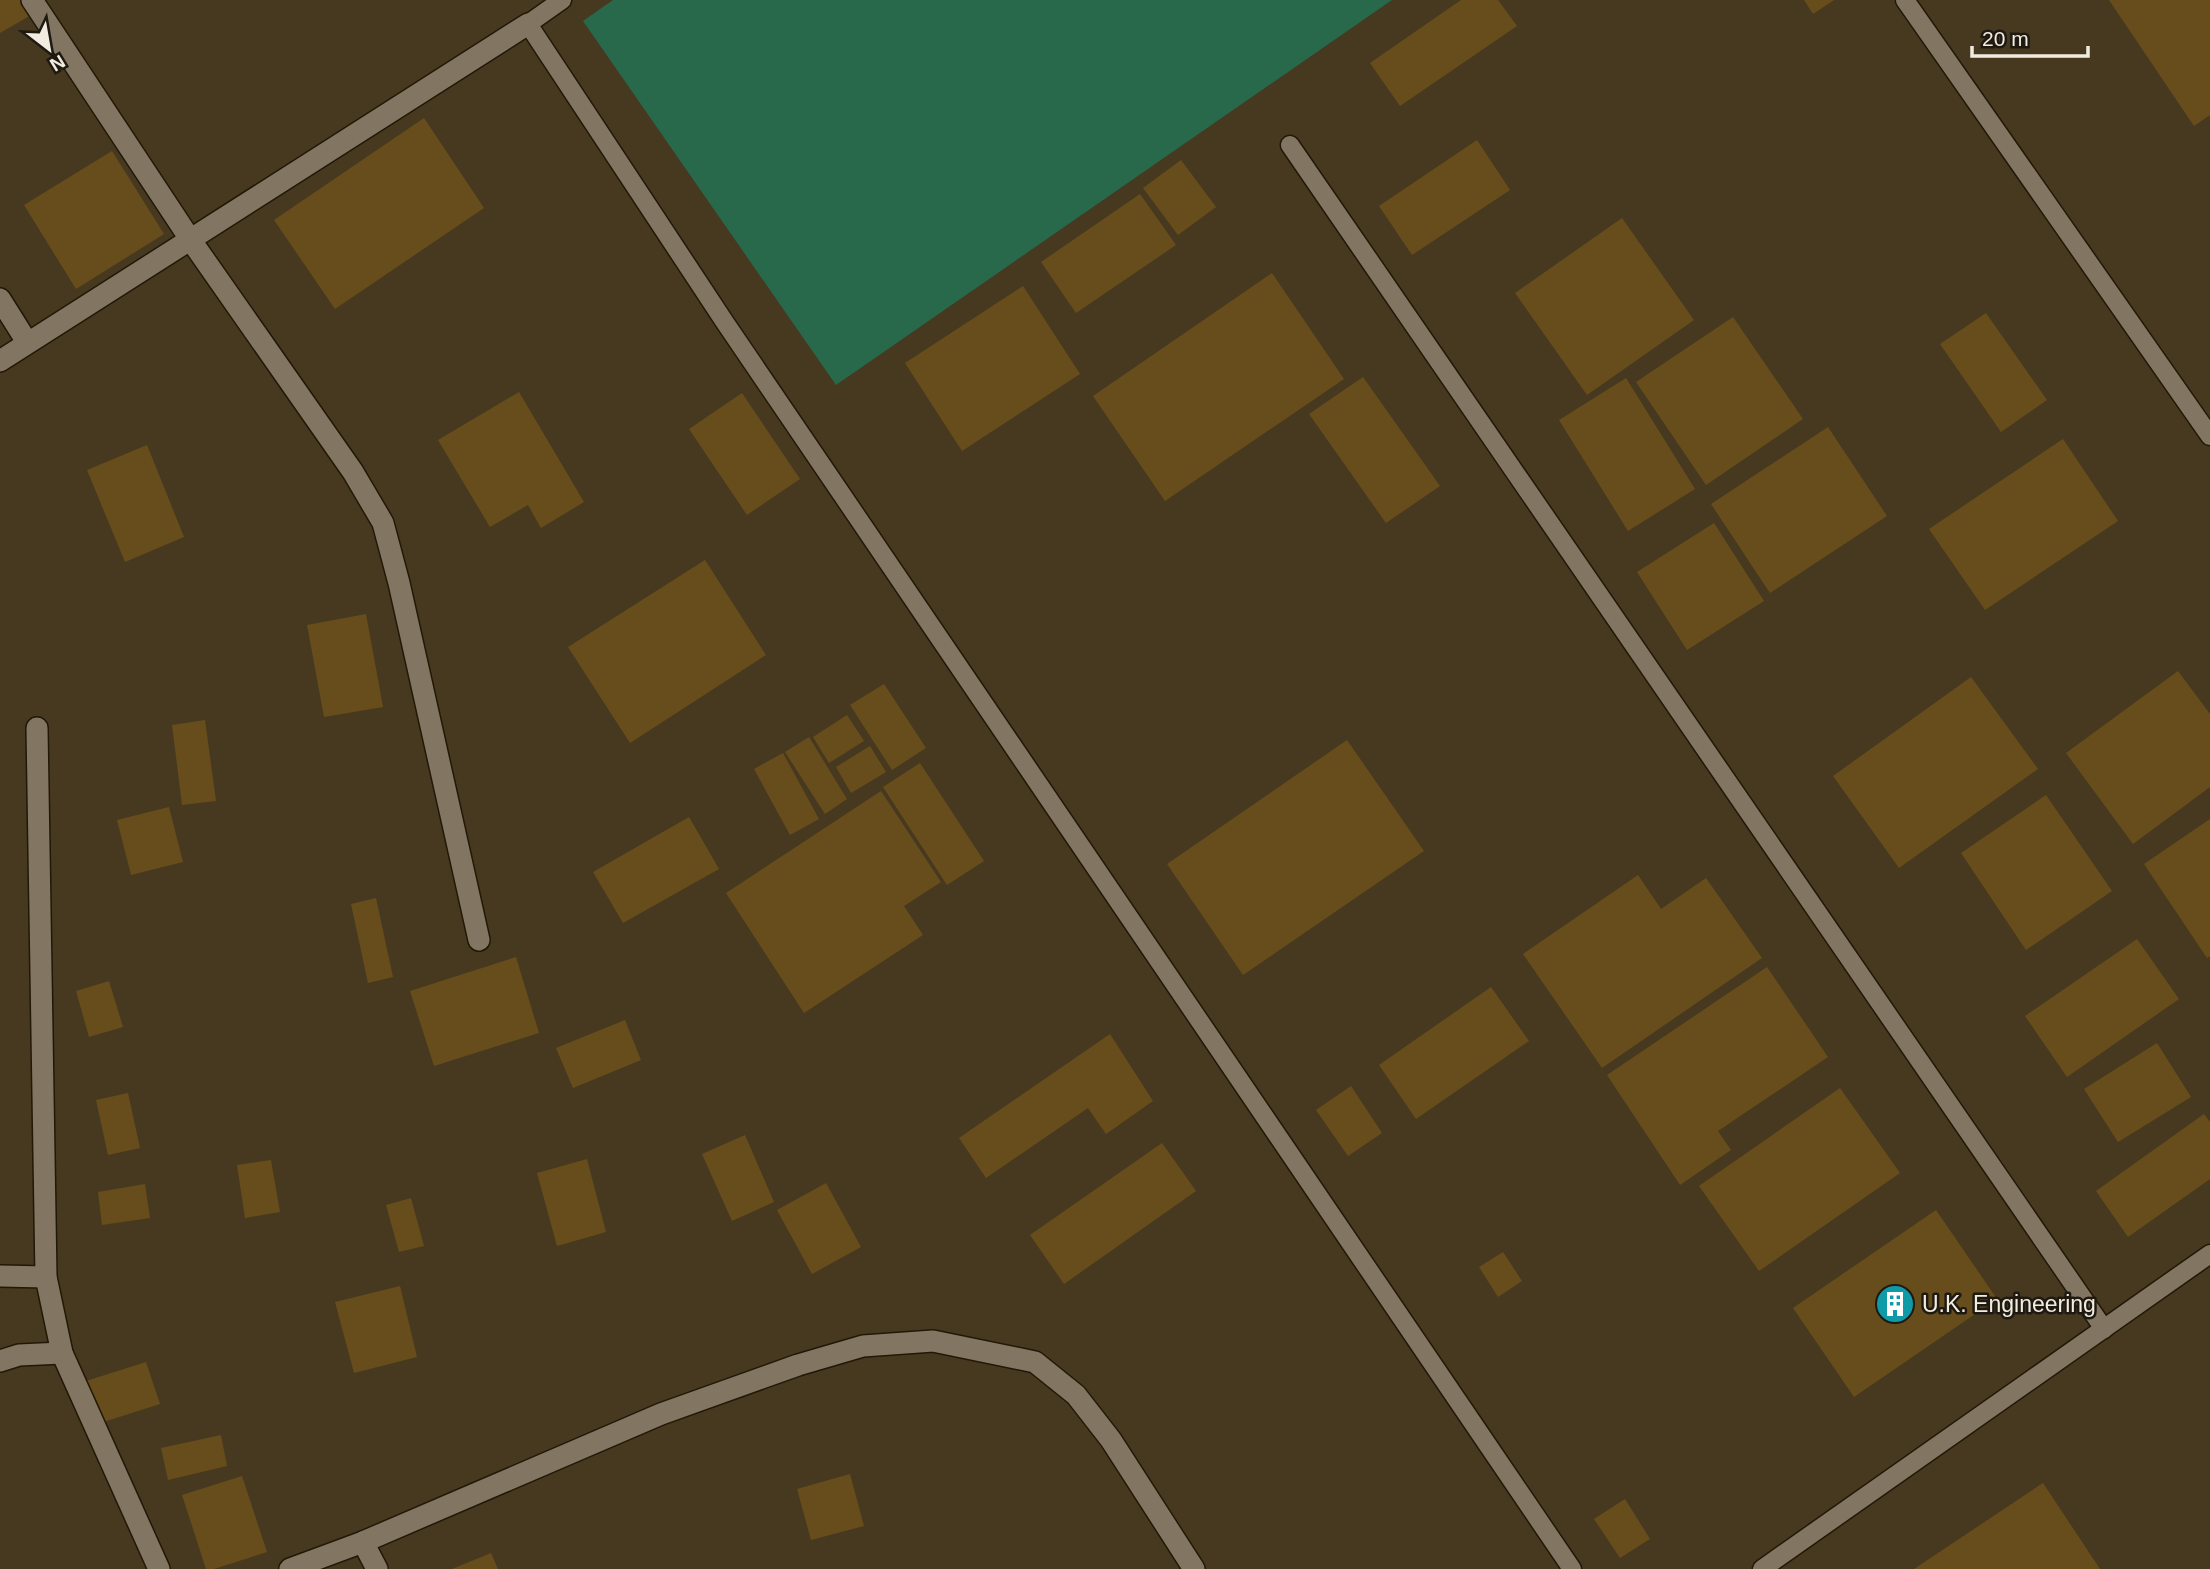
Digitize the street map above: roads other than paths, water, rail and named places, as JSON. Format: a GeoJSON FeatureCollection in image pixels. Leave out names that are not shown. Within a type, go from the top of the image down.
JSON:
{"type":"FeatureCollection","features":[{"type":"Feature","properties":{"kind":"street"},"geometry":{"type":"LineString","coordinates":[[32,0],[190,239],[353,472],[383,523],[399,583],[479,940]]}},
{"type":"Feature","properties":{"kind":"street"},"geometry":{"type":"LineString","coordinates":[[0,361],[528,24]]}},
{"type":"Feature","properties":{"kind":"street"},"geometry":{"type":"LineString","coordinates":[[0,299],[27,342]]}},
{"type":"Feature","properties":{"kind":"street"},"geometry":{"type":"LineString","coordinates":[[37,728],[46,1277],[62,1353],[159,1569]]}},
{"type":"Feature","properties":{"kind":"street"},"geometry":{"type":"LineString","coordinates":[[0,1276],[46,1277]]}},
{"type":"Feature","properties":{"kind":"street"},"geometry":{"type":"LineString","coordinates":[[290,1569],[363,1542],[661,1414],[798,1365],[863,1346],[933,1341],[1035,1362],[1076,1395],[1111,1440],[1194,1569]]}},
{"type":"Feature","properties":{"kind":"street"},"geometry":{"type":"LineString","coordinates":[[0,1361],[19,1355],[62,1353]]}},
{"type":"Feature","properties":{"kind":"street"},"geometry":{"type":"LineString","coordinates":[[363,1542],[377,1569]]}},
{"type":"Feature","properties":{"kind":"lane"},"geometry":{"type":"LineString","coordinates":[[562,0],[528,24],[740,344],[1572,1569]]}},
{"type":"Feature","properties":{"kind":"lane"},"geometry":{"type":"LineString","coordinates":[[1905,0],[2210,436]]}},
{"type":"Feature","properties":{"kind":"lane"},"geometry":{"type":"LineString","coordinates":[[1290,145],[2104,1329]]}},
{"type":"Feature","properties":{"kind":"lane"},"geometry":{"type":"LineString","coordinates":[[1762,1569],[2210,1254]]}},
{"type":"Feature","properties":{"kind":"place","name":"U.K. Engineering"},"geometry":{"type":"Point","coordinates":[1895,1304]}}]}
